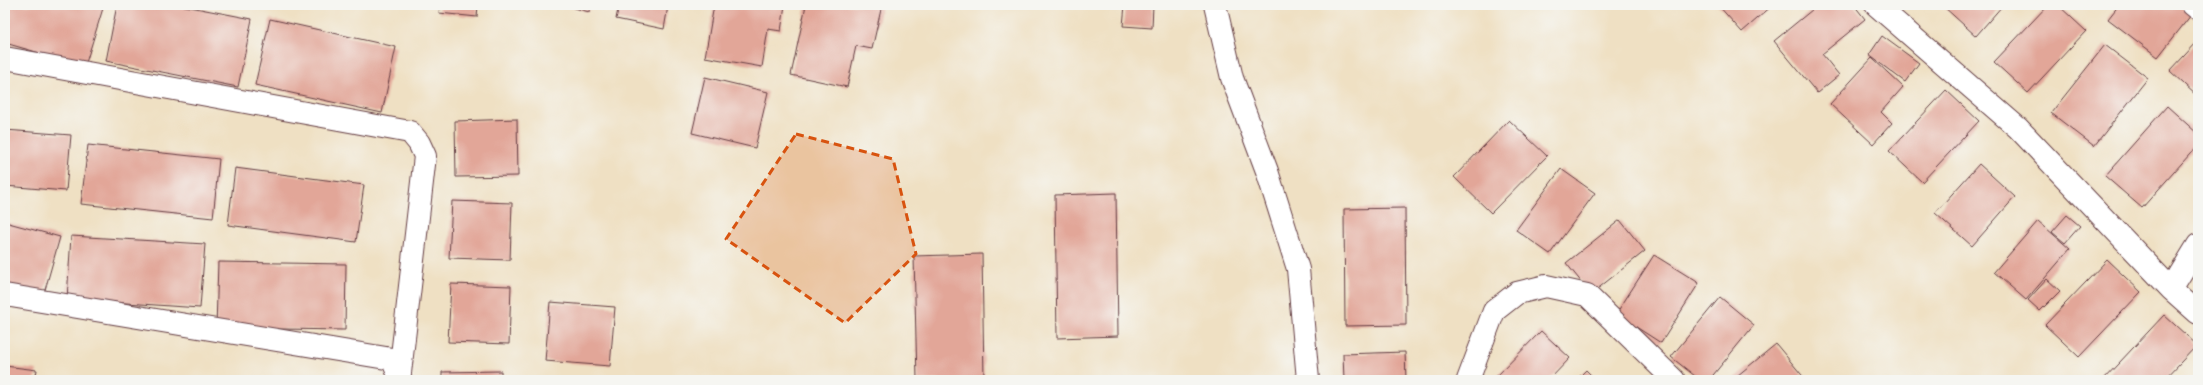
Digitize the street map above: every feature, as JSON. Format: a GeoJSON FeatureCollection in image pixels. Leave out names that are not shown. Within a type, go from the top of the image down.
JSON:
{"type":"FeatureCollection","features":[{"type":"Feature","properties":{"kind":"street"},"geometry":{"type":"LineString","coordinates":[[1215,5],[1232,78],[1267,171],[1298,269],[1308,380]]}},
{"type":"Feature","properties":{"kind":"street"},"geometry":{"type":"LineString","coordinates":[[1876,5],[2018,128],[2171,289],[2198,314]]}},
{"type":"Feature","properties":{"kind":"street"},"geometry":{"type":"LineString","coordinates":[[2193,5],[2198,9]]}},
{"type":"Feature","properties":{"kind":"street"},"geometry":{"type":"LineString","coordinates":[[5,58],[410,132],[419,143],[426,156],[401,377]]}},
{"type":"Feature","properties":{"kind":"street"},"geometry":{"type":"LineString","coordinates":[[2171,289],[2198,245]]}},
{"type":"Feature","properties":{"kind":"street"},"geometry":{"type":"LineString","coordinates":[[1468,380],[1494,311],[1517,293],[1546,286],[1587,295],[1674,380]]}},
{"type":"Feature","properties":{"kind":"street"},"geometry":{"type":"LineString","coordinates":[[5,295],[392,359],[401,377]]}},
{"type":"Feature","properties":{"kind":"highlighted area"},"geometry":{"type":"Polygon","coordinates":[[[796,134],[893,159],[916,254],[845,323],[726,239],[796,134]]]}},
{"type":"Feature","properties":{"kind":"building"},"geometry":{"type":"Polygon","coordinates":[[[5,5],[104,5],[85,66],[5,43],[5,5]]]}},
{"type":"Feature","properties":{"kind":"building"},"geometry":{"type":"Polygon","coordinates":[[[117,5],[180,5],[252,19],[238,87],[106,61],[117,5]]]}},
{"type":"Feature","properties":{"kind":"building"},"geometry":{"type":"Polygon","coordinates":[[[440,5],[478,5],[477,17],[439,13],[440,5]]]}},
{"type":"Feature","properties":{"kind":"building"},"geometry":{"type":"Polygon","coordinates":[[[564,5],[590,5],[589,12],[564,5]]]}},
{"type":"Feature","properties":{"kind":"building"},"geometry":{"type":"Polygon","coordinates":[[[619,5],[682,5],[681,9],[668,6],[664,29],[616,19],[619,5]]]}},
{"type":"Feature","properties":{"kind":"building"},"geometry":{"type":"Polygon","coordinates":[[[714,5],[785,5],[781,31],[768,29],[762,67],[705,57],[714,5]]]}},
{"type":"Feature","properties":{"kind":"building"},"geometry":{"type":"Polygon","coordinates":[[[806,5],[882,5],[872,49],[856,46],[847,87],[791,75],[806,5]]]}},
{"type":"Feature","properties":{"kind":"building"},"geometry":{"type":"Polygon","coordinates":[[[1125,5],[1153,5],[1152,28],[1123,26],[1125,5]]]}},
{"type":"Feature","properties":{"kind":"building"},"geometry":{"type":"Polygon","coordinates":[[[1718,5],[1773,5],[1742,32],[1718,5]]]}},
{"type":"Feature","properties":{"kind":"building"},"geometry":{"type":"Polygon","coordinates":[[[1818,5],[1854,5],[1865,19],[1822,54],[1839,75],[1817,93],[1774,41],[1818,5]]]}},
{"type":"Feature","properties":{"kind":"building"},"geometry":{"type":"Polygon","coordinates":[[[2003,5],[1976,36],[1943,6],[2003,5]]]}},
{"type":"Feature","properties":{"kind":"building"},"geometry":{"type":"Polygon","coordinates":[[[2048,5],[2058,5],[2086,31],[2028,93],[1994,62],[2048,5]]]}},
{"type":"Feature","properties":{"kind":"building"},"geometry":{"type":"Polygon","coordinates":[[[2119,5],[2188,5],[2195,10],[2158,57],[2108,19],[2119,5]]]}},
{"type":"Feature","properties":{"kind":"building"},"geometry":{"type":"Polygon","coordinates":[[[270,19],[396,47],[382,113],[255,85],[270,19]]]}},
{"type":"Feature","properties":{"kind":"building"},"geometry":{"type":"Polygon","coordinates":[[[1882,36],[1919,63],[1905,82],[1869,55],[1882,36]]]}},
{"type":"Feature","properties":{"kind":"building"},"geometry":{"type":"Polygon","coordinates":[[[2198,41],[2198,97],[2170,71],[2198,41]]]}},
{"type":"Feature","properties":{"kind":"building"},"geometry":{"type":"Polygon","coordinates":[[[2105,45],[2148,78],[2094,146],[2051,113],[2105,45]]]}},
{"type":"Feature","properties":{"kind":"building"},"geometry":{"type":"Polygon","coordinates":[[[1872,58],[1903,87],[1881,112],[1892,123],[1873,144],[1830,104],[1872,58]]]}},
{"type":"Feature","properties":{"kind":"building"},"geometry":{"type":"Polygon","coordinates":[[[705,77],[768,92],[755,148],[692,133],[705,77]]]}},
{"type":"Feature","properties":{"kind":"building"},"geometry":{"type":"Polygon","coordinates":[[[1946,90],[1979,121],[1922,182],[1889,151],[1946,90]]]}},
{"type":"Feature","properties":{"kind":"building"},"geometry":{"type":"Polygon","coordinates":[[[2167,106],[2198,134],[2198,145],[2142,208],[2105,176],[2167,106]]]}},
{"type":"Feature","properties":{"kind":"building"},"geometry":{"type":"Polygon","coordinates":[[[517,119],[518,176],[456,177],[455,121],[517,119]]]}},
{"type":"Feature","properties":{"kind":"building"},"geometry":{"type":"Polygon","coordinates":[[[1509,120],[1547,156],[1491,213],[1454,177],[1509,120]]]}},
{"type":"Feature","properties":{"kind":"building"},"geometry":{"type":"Polygon","coordinates":[[[5,130],[71,135],[66,191],[5,186],[5,130]]]}},
{"type":"Feature","properties":{"kind":"building"},"geometry":{"type":"Polygon","coordinates":[[[88,145],[219,159],[213,218],[81,204],[88,145]]]}},
{"type":"Feature","properties":{"kind":"building"},"geometry":{"type":"Polygon","coordinates":[[[1979,164],[2015,197],[1972,246],[1935,213],[1979,164]]]}},
{"type":"Feature","properties":{"kind":"building"},"geometry":{"type":"Polygon","coordinates":[[[235,168],[364,185],[356,242],[228,225],[235,168]]]}},
{"type":"Feature","properties":{"kind":"building"},"geometry":{"type":"Polygon","coordinates":[[[1561,169],[1595,193],[1550,254],[1516,230],[1561,169]]]}},
{"type":"Feature","properties":{"kind":"building"},"geometry":{"type":"Polygon","coordinates":[[[1116,193],[1118,336],[1057,338],[1055,195],[1116,193]]]}},
{"type":"Feature","properties":{"kind":"building"},"geometry":{"type":"Polygon","coordinates":[[[452,201],[512,203],[510,260],[449,258],[452,201]]]}},
{"type":"Feature","properties":{"kind":"building"},"geometry":{"type":"Polygon","coordinates":[[[1405,208],[1406,325],[1345,326],[1344,209],[1405,208]]]}},
{"type":"Feature","properties":{"kind":"building"},"geometry":{"type":"Polygon","coordinates":[[[2067,215],[2080,226],[2065,243],[2052,232],[2067,215]]]}},
{"type":"Feature","properties":{"kind":"building"},"geometry":{"type":"Polygon","coordinates":[[[1620,220],[1645,251],[1591,294],[1566,263],[1620,220]]]}},
{"type":"Feature","properties":{"kind":"building"},"geometry":{"type":"Polygon","coordinates":[[[2038,221],[2070,249],[2026,300],[1994,272],[2038,221]]]}},
{"type":"Feature","properties":{"kind":"building"},"geometry":{"type":"Polygon","coordinates":[[[5,222],[60,237],[43,297],[5,287],[5,222]]]}},
{"type":"Feature","properties":{"kind":"building"},"geometry":{"type":"Polygon","coordinates":[[[71,236],[205,244],[200,308],[67,299],[71,236]]]}},
{"type":"Feature","properties":{"kind":"building"},"geometry":{"type":"Polygon","coordinates":[[[982,254],[984,380],[917,380],[914,256],[982,254]]]}},
{"type":"Feature","properties":{"kind":"building"},"geometry":{"type":"Polygon","coordinates":[[[1654,255],[1699,283],[1661,343],[1616,314],[1654,255]]]}},
{"type":"Feature","properties":{"kind":"building"},"geometry":{"type":"Polygon","coordinates":[[[2107,260],[2141,292],[2079,357],[2045,325],[2107,260]]]}},
{"type":"Feature","properties":{"kind":"building"},"geometry":{"type":"Polygon","coordinates":[[[218,262],[346,264],[345,330],[216,328],[218,262]]]}},
{"type":"Feature","properties":{"kind":"building"},"geometry":{"type":"Polygon","coordinates":[[[2047,279],[2060,291],[2040,311],[2028,300],[2047,279]]]}},
{"type":"Feature","properties":{"kind":"building"},"geometry":{"type":"Polygon","coordinates":[[[451,284],[511,286],[509,344],[448,342],[451,284]]]}},
{"type":"Feature","properties":{"kind":"building"},"geometry":{"type":"Polygon","coordinates":[[[1720,297],[1754,325],[1709,380],[1700,380],[1671,357],[1720,297]]]}},
{"type":"Feature","properties":{"kind":"building"},"geometry":{"type":"Polygon","coordinates":[[[550,302],[615,307],[610,366],[545,361],[550,302]]]}},
{"type":"Feature","properties":{"kind":"building"},"geometry":{"type":"Polygon","coordinates":[[[2164,315],[2197,345],[2164,380],[2103,380],[2164,315]]]}},
{"type":"Feature","properties":{"kind":"building"},"geometry":{"type":"Polygon","coordinates":[[[1541,331],[1570,358],[1549,380],[1493,380],[1541,331]]]}},
{"type":"Feature","properties":{"kind":"building"},"geometry":{"type":"Polygon","coordinates":[[[1776,344],[1806,380],[1732,380],[1776,344]]]}},
{"type":"Feature","properties":{"kind":"building"},"geometry":{"type":"Polygon","coordinates":[[[1405,352],[1406,380],[1344,380],[1343,354],[1405,352]]]}},
{"type":"Feature","properties":{"kind":"building"},"geometry":{"type":"Polygon","coordinates":[[[5,366],[37,370],[35,380],[5,380],[5,366]]]}},
{"type":"Feature","properties":{"kind":"building"},"geometry":{"type":"Polygon","coordinates":[[[1586,370],[1596,380],[1576,380],[1586,370]]]}},
{"type":"Feature","properties":{"kind":"building"},"geometry":{"type":"Polygon","coordinates":[[[501,371],[501,380],[442,380],[442,372],[501,371]]]}}]}
